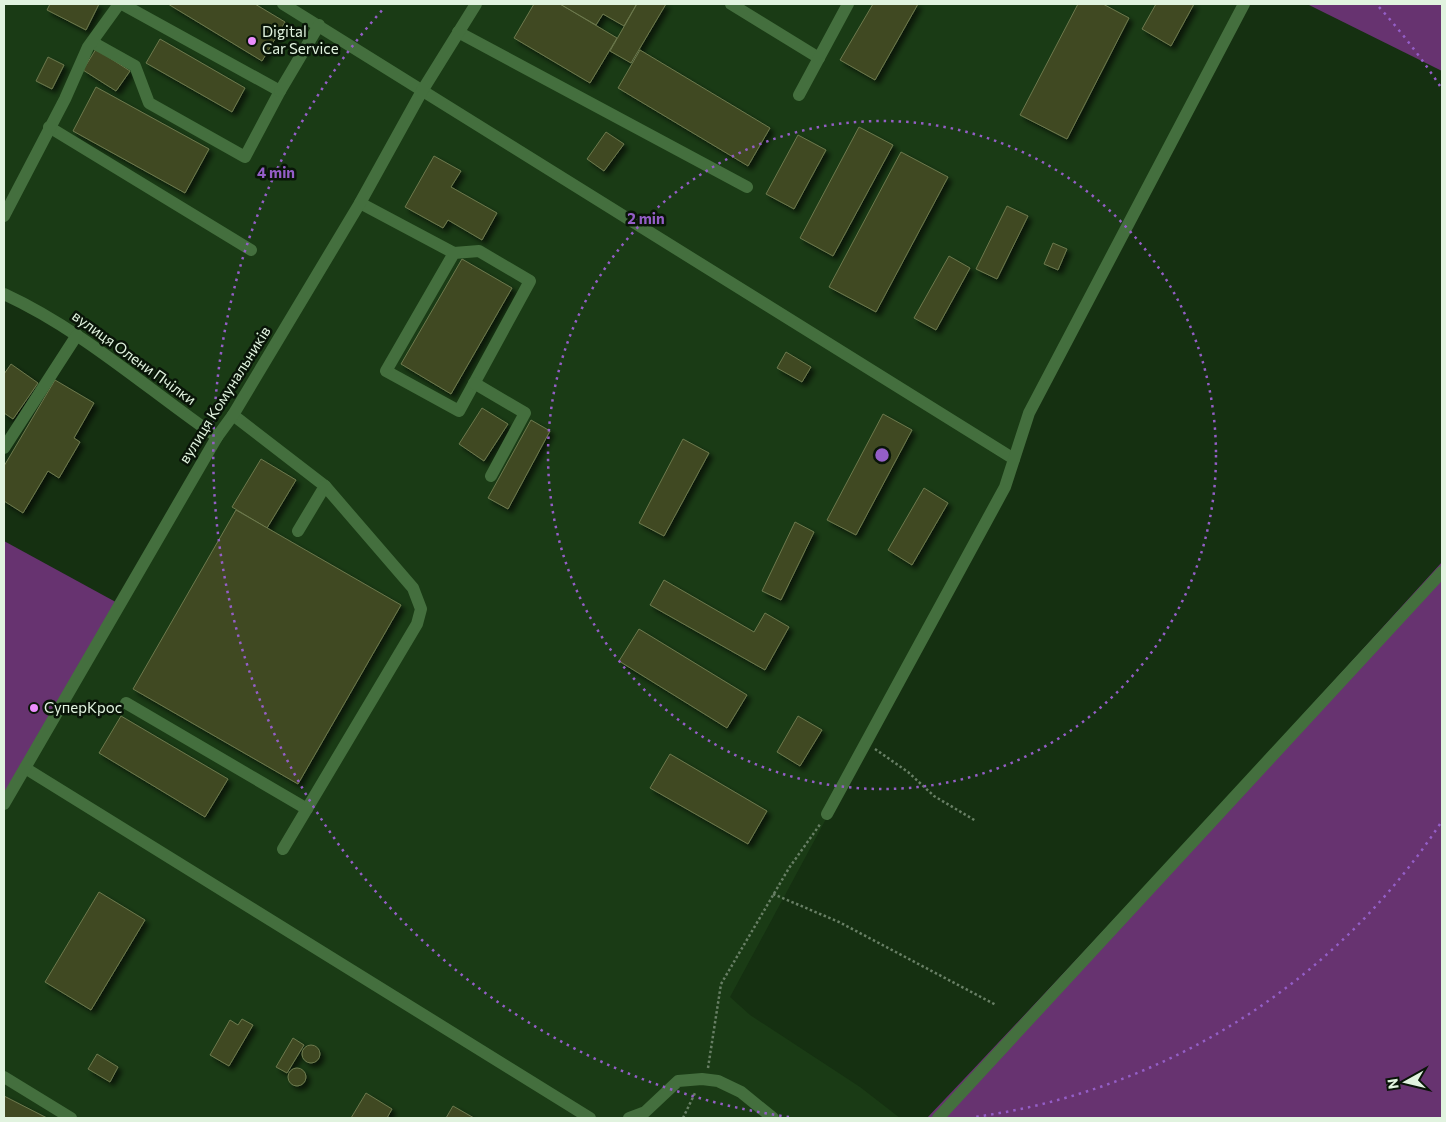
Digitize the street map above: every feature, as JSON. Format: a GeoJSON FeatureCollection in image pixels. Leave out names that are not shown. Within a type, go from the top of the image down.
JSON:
{"type":"FeatureCollection","features":[{"type":"Feature","properties":{"kind":"street"},"geometry":{"type":"LineString","coordinates":[[4,216],[64,99],[88,47],[121,4],[280,91]]}},
{"type":"Feature","properties":{"kind":"street"},"geometry":{"type":"LineString","coordinates":[[283,4],[1014,459]]}},
{"type":"Feature","properties":{"kind":"street","name":"вулиця Комунальників"},"geometry":{"type":"LineString","coordinates":[[4,804],[217,437],[233,415],[360,203],[422,92],[476,4]]}},
{"type":"Feature","properties":{"kind":"street"},"geometry":{"type":"LineString","coordinates":[[731,4],[819,58]]}},
{"type":"Feature","properties":{"kind":"street"},"geometry":{"type":"LineString","coordinates":[[799,95],[848,4]]}},
{"type":"Feature","properties":{"kind":"street"},"geometry":{"type":"LineString","coordinates":[[827,814],[1005,487],[1030,413],[1244,4]]}},
{"type":"Feature","properties":{"kind":"street"},"geometry":{"type":"LineString","coordinates":[[92,42],[135,66],[149,103],[245,157],[280,91],[319,25]]}},
{"type":"Feature","properties":{"kind":"street"},"geometry":{"type":"LineString","coordinates":[[458,32],[747,188]]}},
{"type":"Feature","properties":{"kind":"street"},"geometry":{"type":"LineString","coordinates":[[49,127],[251,250]]}},
{"type":"Feature","properties":{"kind":"street"},"geometry":{"type":"LineString","coordinates":[[360,203],[454,253],[479,251],[530,281],[459,411],[386,371],[454,253]]}},
{"type":"Feature","properties":{"kind":"street","name":"вулиця Олени Пчілки"},"geometry":{"type":"LineString","coordinates":[[4,294],[27,305],[76,335],[217,437]]}},
{"type":"Feature","properties":{"kind":"street"},"geometry":{"type":"LineString","coordinates":[[4,448],[8,432],[76,335]]}},
{"type":"Feature","properties":{"kind":"street"},"geometry":{"type":"LineString","coordinates":[[474,383],[525,413],[491,476]]}},
{"type":"Feature","properties":{"kind":"street"},"geometry":{"type":"LineString","coordinates":[[233,415],[325,486],[413,588],[420,609],[417,624],[283,849]]}},
{"type":"Feature","properties":{"kind":"street"},"geometry":{"type":"LineString","coordinates":[[298,531],[325,486]]}},
{"type":"Feature","properties":{"kind":"street"},"geometry":{"type":"LineString","coordinates":[[938,1118],[1442,572]]}},
{"type":"Feature","properties":{"kind":"street"},"geometry":{"type":"LineString","coordinates":[[126,703],[307,809]]}},
{"type":"Feature","properties":{"kind":"street"},"geometry":{"type":"LineString","coordinates":[[25,768],[590,1118]]}},
{"type":"Feature","properties":{"kind":"street"},"geometry":{"type":"LineString","coordinates":[[4,1077],[71,1118]]}},
{"type":"Feature","properties":{"kind":"street"},"geometry":{"type":"LineString","coordinates":[[629,1118],[645,1112],[678,1081],[702,1079],[718,1081],[741,1092],[773,1118]]}},
{"type":"Feature","properties":{"kind":"path"},"geometry":{"type":"LineString","coordinates":[[866,743],[908,772],[934,796],[976,821]]}},
{"type":"Feature","properties":{"kind":"path"},"geometry":{"type":"LineString","coordinates":[[683,1118],[709,1067],[721,984],[789,868],[827,814]]}},
{"type":"Feature","properties":{"kind":"path"},"geometry":{"type":"LineString","coordinates":[[774,894],[839,922],[996,1005]]}},
{"type":"Feature","properties":{"kind":"shaded area"},"geometry":{"type":"Polygon","coordinates":[[[4,4],[1249,4],[1030,414],[1005,487],[730,997],[750,1015],[860,1087],[900,1118],[4,1118],[4,809],[221,438],[4,293],[4,4]]]}},
{"type":"Feature","properties":{"kind":"shaded area"},"geometry":{"type":"Polygon","coordinates":[[[1307,4],[1442,4],[1442,71],[1307,4]]]}},
{"type":"Feature","properties":{"kind":"shaded area","name":"СуперКрос"},"geometry":{"type":"Polygon","coordinates":[[[4,541],[123,606],[4,809],[4,541]]]}},
{"type":"Feature","properties":{"kind":"shaded area"},"geometry":{"type":"Polygon","coordinates":[[[1442,562],[1442,1118],[927,1118],[1186,842],[1442,562]]]}},
{"type":"Feature","properties":{"kind":"building"},"geometry":{"type":"Polygon","coordinates":[[[50,4],[99,4],[86,30],[47,10],[50,4]]]}},
{"type":"Feature","properties":{"kind":"building","name":"Digital Car Service"},"geometry":{"type":"Polygon","coordinates":[[[168,4],[255,4],[285,22],[262,61],[168,4]]]}},
{"type":"Feature","properties":{"kind":"building"},"geometry":{"type":"Polygon","coordinates":[[[534,4],[560,4],[617,38],[590,83],[514,38],[534,4]]]}},
{"type":"Feature","properties":{"kind":"building"},"geometry":{"type":"Polygon","coordinates":[[[560,4],[636,5],[624,26],[603,14],[596,25],[560,4]]]}},
{"type":"Feature","properties":{"kind":"building"},"geometry":{"type":"Polygon","coordinates":[[[637,4],[666,4],[631,63],[610,51],[637,4]]]}},
{"type":"Feature","properties":{"kind":"building"},"geometry":{"type":"Polygon","coordinates":[[[873,4],[918,4],[875,80],[840,60],[873,4]]]}},
{"type":"Feature","properties":{"kind":"building"},"geometry":{"type":"Polygon","coordinates":[[[1078,4],[1103,4],[1129,18],[1067,139],[1020,115],[1078,4]]]}},
{"type":"Feature","properties":{"kind":"building"},"geometry":{"type":"Polygon","coordinates":[[[1156,4],[1194,4],[1171,46],[1142,29],[1156,4]]]}},
{"type":"Feature","properties":{"kind":"building"},"geometry":{"type":"Polygon","coordinates":[[[160,39],[245,88],[232,112],[146,63],[160,39]]]}},
{"type":"Feature","properties":{"kind":"building"},"geometry":{"type":"Polygon","coordinates":[[[96,49],[130,71],[116,91],[83,70],[96,49]]]}},
{"type":"Feature","properties":{"kind":"building"},"geometry":{"type":"Polygon","coordinates":[[[640,50],[770,128],[748,166],[618,88],[640,50]]]}},
{"type":"Feature","properties":{"kind":"building"},"geometry":{"type":"Polygon","coordinates":[[[48,57],[64,65],[52,89],[36,81],[48,57]]]}},
{"type":"Feature","properties":{"kind":"building"},"geometry":{"type":"Polygon","coordinates":[[[96,87],[209,149],[185,193],[73,131],[96,87]]]}},
{"type":"Feature","properties":{"kind":"building"},"geometry":{"type":"Polygon","coordinates":[[[859,127],[893,145],[833,256],[800,238],[859,127]]]}},
{"type":"Feature","properties":{"kind":"building"},"geometry":{"type":"Polygon","coordinates":[[[606,132],[624,144],[604,171],[587,159],[606,132]]]}},
{"type":"Feature","properties":{"kind":"building"},"geometry":{"type":"Polygon","coordinates":[[[798,135],[826,150],[794,209],[766,194],[798,135]]]}},
{"type":"Feature","properties":{"kind":"building"},"geometry":{"type":"Polygon","coordinates":[[[901,152],[948,177],[876,312],[829,287],[901,152]]]}},
{"type":"Feature","properties":{"kind":"building"},"geometry":{"type":"Polygon","coordinates":[[[434,156],[461,171],[451,187],[497,213],[482,240],[448,220],[443,228],[405,207],[434,156]]]}},
{"type":"Feature","properties":{"kind":"building"},"geometry":{"type":"Polygon","coordinates":[[[1007,206],[1028,216],[997,279],[976,269],[1007,206]]]}},
{"type":"Feature","properties":{"kind":"building"},"geometry":{"type":"Polygon","coordinates":[[[1053,243],[1067,249],[1058,270],[1044,264],[1053,243]]]}},
{"type":"Feature","properties":{"kind":"building"},"geometry":{"type":"Polygon","coordinates":[[[949,256],[970,268],[936,330],[914,318],[949,256]]]}},
{"type":"Feature","properties":{"kind":"building"},"geometry":{"type":"Polygon","coordinates":[[[462,259],[512,288],[451,394],[401,364],[462,259]]]}},
{"type":"Feature","properties":{"kind":"building"},"geometry":{"type":"Polygon","coordinates":[[[786,352],[811,367],[802,382],[777,368],[786,352]]]}},
{"type":"Feature","properties":{"kind":"building"},"geometry":{"type":"Polygon","coordinates":[[[11,364],[38,383],[13,419],[4,413],[4,374],[11,364]]]}},
{"type":"Feature","properties":{"kind":"building"},"geometry":{"type":"Polygon","coordinates":[[[55,380],[94,403],[74,438],[80,442],[59,478],[48,471],[23,513],[4,501],[4,466],[55,380]]]}},
{"type":"Feature","properties":{"kind":"building"},"geometry":{"type":"Polygon","coordinates":[[[482,408],[508,424],[484,461],[459,444],[482,408]]]}},
{"type":"Feature","properties":{"kind":"building"},"geometry":{"type":"Polygon","coordinates":[[[883,414],[912,430],[856,535],[827,520],[883,414]]]}},
{"type":"Feature","properties":{"kind":"building"},"geometry":{"type":"Polygon","coordinates":[[[531,420],[550,431],[508,509],[488,498],[531,420]]]}},
{"type":"Feature","properties":{"kind":"building"},"geometry":{"type":"Polygon","coordinates":[[[683,439],[709,453],[664,536],[639,523],[683,439]]]}},
{"type":"Feature","properties":{"kind":"building"},"geometry":{"type":"Polygon","coordinates":[[[261,459],[296,480],[267,528],[232,507],[261,459]]]}},
{"type":"Feature","properties":{"kind":"building"},"geometry":{"type":"Polygon","coordinates":[[[924,488],[948,503],[912,565],[888,550],[924,488]]]}},
{"type":"Feature","properties":{"kind":"building"},"geometry":{"type":"Polygon","coordinates":[[[236,510],[401,605],[298,784],[133,689],[236,510]]]}},
{"type":"Feature","properties":{"kind":"building"},"geometry":{"type":"Polygon","coordinates":[[[795,522],[814,532],[781,600],[762,591],[795,522]]]}},
{"type":"Feature","properties":{"kind":"building"},"geometry":{"type":"Polygon","coordinates":[[[664,580],[754,632],[765,613],[789,627],[765,670],[650,605],[664,580]]]}},
{"type":"Feature","properties":{"kind":"building"},"geometry":{"type":"Polygon","coordinates":[[[639,629],[747,695],[727,728],[619,661],[639,629]]]}},
{"type":"Feature","properties":{"kind":"building"},"geometry":{"type":"Polygon","coordinates":[[[121,716],[228,779],[205,817],[99,753],[121,716]]]}},
{"type":"Feature","properties":{"kind":"building"},"geometry":{"type":"Polygon","coordinates":[[[798,716],[822,730],[800,766],[777,752],[798,716]]]}},
{"type":"Feature","properties":{"kind":"building"},"geometry":{"type":"Polygon","coordinates":[[[670,754],[767,811],[748,844],[650,788],[670,754]]]}},
{"type":"Feature","properties":{"kind":"building"},"geometry":{"type":"Polygon","coordinates":[[[99,892],[145,920],[91,1010],[45,982],[99,892]]]}},
{"type":"Feature","properties":{"kind":"building"},"geometry":{"type":"Polygon","coordinates":[[[242,1019],[253,1025],[229,1066],[210,1055],[230,1020],[238,1025],[242,1019]]]}},
{"type":"Feature","properties":{"kind":"building"},"geometry":{"type":"Polygon","coordinates":[[[293,1038],[304,1045],[287,1073],[276,1067],[293,1038]]]}},
{"type":"Feature","properties":{"kind":"building"},"geometry":{"type":"Polygon","coordinates":[[[311,1045],[317,1048],[320,1054],[317,1060],[311,1063],[305,1060],[302,1054],[305,1048],[311,1045]]]}},
{"type":"Feature","properties":{"kind":"building"},"geometry":{"type":"Polygon","coordinates":[[[97,1054],[118,1067],[110,1082],[88,1069],[97,1054]]]}},
{"type":"Feature","properties":{"kind":"building"},"geometry":{"type":"Polygon","coordinates":[[[293,1068],[301,1068],[306,1073],[304,1084],[293,1086],[288,1081],[288,1073],[293,1068]]]}},
{"type":"Feature","properties":{"kind":"building"},"geometry":{"type":"Polygon","coordinates":[[[366,1093],[392,1109],[387,1118],[351,1118],[366,1093]]]}},
{"type":"Feature","properties":{"kind":"building"},"geometry":{"type":"Polygon","coordinates":[[[4,1096],[47,1118],[4,1118],[4,1096]]]}},
{"type":"Feature","properties":{"kind":"building"},"geometry":{"type":"Polygon","coordinates":[[[453,1106],[474,1118],[446,1118],[453,1106]]]}},
{"type":"Feature","properties":{"kind":"place","name":"Digital Car Service"},"geometry":{"type":"Point","coordinates":[252,41]}},
{"type":"Feature","properties":{"kind":"place","name":"СуперКрос"},"geometry":{"type":"Point","coordinates":[34,708]}}]}
